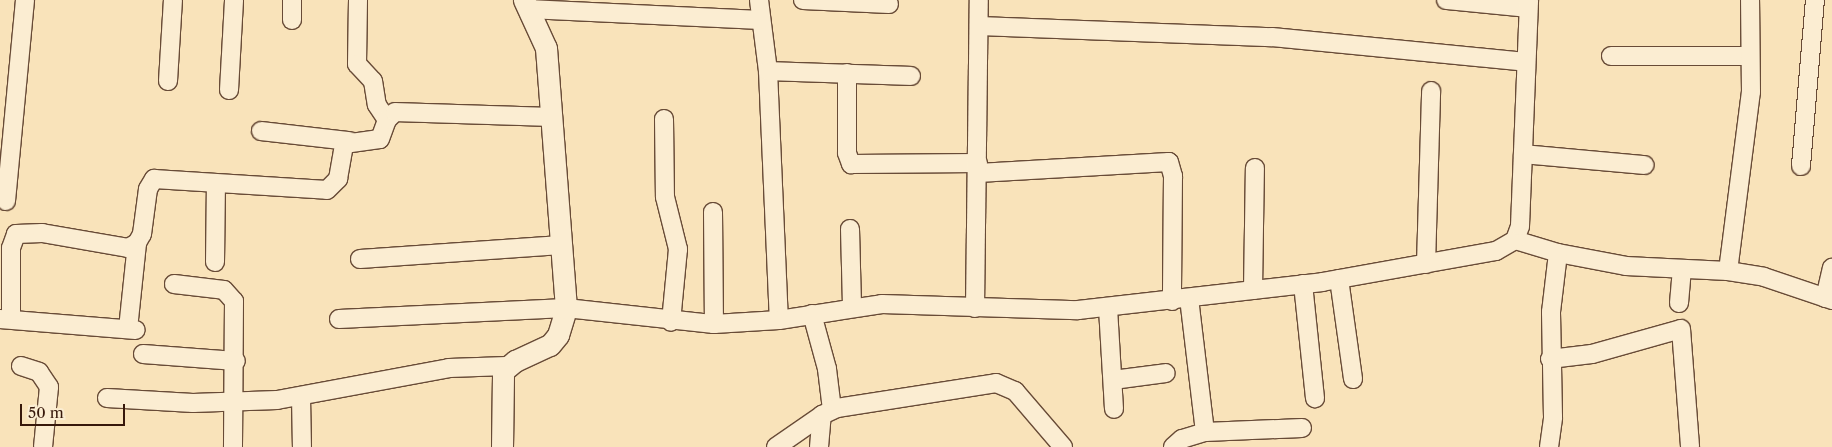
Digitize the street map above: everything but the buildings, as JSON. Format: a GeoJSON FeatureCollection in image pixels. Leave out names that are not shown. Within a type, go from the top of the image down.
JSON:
{"type":"FeatureCollection","features":[{"type":"Feature","properties":{"kind":"street"},"geometry":{"type":"LineString","coordinates":[[6,201],[25,0]]}},
{"type":"Feature","properties":{"kind":"street"},"geometry":{"type":"LineString","coordinates":[[168,81],[173,0]]}},
{"type":"Feature","properties":{"kind":"street"},"geometry":{"type":"LineString","coordinates":[[229,90],[234,0]]}},
{"type":"Feature","properties":{"kind":"street"},"geometry":{"type":"LineString","coordinates":[[292,0],[292,20]]}},
{"type":"Feature","properties":{"kind":"street"},"geometry":{"type":"LineString","coordinates":[[358,0],[357,64],[373,81],[377,105],[387,120]]}},
{"type":"Feature","properties":{"kind":"street"},"geometry":{"type":"LineString","coordinates":[[758,0],[768,71],[779,320]]}},
{"type":"Feature","properties":{"kind":"street"},"geometry":{"type":"LineString","coordinates":[[803,0],[889,4]]}},
{"type":"Feature","properties":{"kind":"street"},"geometry":{"type":"LineString","coordinates":[[975,308],[979,0]]}},
{"type":"Feature","properties":{"kind":"street"},"geometry":{"type":"LineString","coordinates":[[1446,0],[1528,4],[1522,205],[1515,240]]}},
{"type":"Feature","properties":{"kind":"street"},"geometry":{"type":"LineString","coordinates":[[1728,271],[1751,92],[1750,0]]}},
{"type":"Feature","properties":{"kind":"street"},"geometry":{"type":"LineString","coordinates":[[1801,166],[1815,0]]}},
{"type":"Feature","properties":{"kind":"street"},"geometry":{"type":"LineString","coordinates":[[107,398],[236,402],[301,397],[449,368],[506,366],[550,345],[558,335],[566,308],[558,245],[546,48],[526,4],[761,20]]}},
{"type":"Feature","properties":{"kind":"street"},"geometry":{"type":"LineString","coordinates":[[979,26],[1272,37],[1526,62]]}},
{"type":"Feature","properties":{"kind":"street"},"geometry":{"type":"LineString","coordinates":[[1611,56],[1750,56]]}},
{"type":"Feature","properties":{"kind":"street"},"geometry":{"type":"LineString","coordinates":[[768,71],[847,72],[911,76]]}},
{"type":"Feature","properties":{"kind":"street"},"geometry":{"type":"LineString","coordinates":[[847,72],[847,153],[851,164],[978,168],[1169,162],[1173,176],[1180,300],[1205,432]]}},
{"type":"Feature","properties":{"kind":"street"},"geometry":{"type":"LineString","coordinates":[[1426,264],[1430,91]]}},
{"type":"Feature","properties":{"kind":"street"},"geometry":{"type":"LineString","coordinates":[[261,131],[349,142],[380,139],[387,120],[395,112],[551,117]]}},
{"type":"Feature","properties":{"kind":"street"},"geometry":{"type":"LineString","coordinates":[[664,119],[665,197],[678,249],[671,322]]}},
{"type":"Feature","properties":{"kind":"street"},"geometry":{"type":"LineString","coordinates":[[137,243],[128,248],[112,247],[42,233],[16,234],[11,248],[6,319],[132,330],[137,243],[142,234],[149,183],[154,179],[327,190],[336,184],[342,148],[349,142]]}},
{"type":"Feature","properties":{"kind":"street"},"geometry":{"type":"LineString","coordinates":[[1523,154],[1645,165]]}},
{"type":"Feature","properties":{"kind":"street"},"geometry":{"type":"LineString","coordinates":[[1253,290],[1255,168]]}},
{"type":"Feature","properties":{"kind":"street"},"geometry":{"type":"LineString","coordinates":[[215,262],[216,184]]}},
{"type":"Feature","properties":{"kind":"street"},"geometry":{"type":"LineString","coordinates":[[713,212],[714,324]]}},
{"type":"Feature","properties":{"kind":"street"},"geometry":{"type":"LineString","coordinates":[[850,229],[852,307]]}},
{"type":"Feature","properties":{"kind":"street"},"geometry":{"type":"LineString","coordinates":[[339,318],[566,308],[671,322],[714,324],[779,320],[852,307],[912,304],[1043,311],[1108,308],[1339,279],[1496,251],[1515,240],[1558,253],[1626,266],[1728,271],[1764,277],[1829,299],[1832,268]]}},
{"type":"Feature","properties":{"kind":"street"},"geometry":{"type":"LineString","coordinates":[[360,259],[558,245]]}},
{"type":"Feature","properties":{"kind":"street"},"geometry":{"type":"LineString","coordinates":[[1549,447],[1553,417],[1550,359],[1558,253]]}},
{"type":"Feature","properties":{"kind":"street"},"geometry":{"type":"LineString","coordinates":[[1679,303],[1682,269]]}},
{"type":"Feature","properties":{"kind":"street"},"geometry":{"type":"LineString","coordinates":[[1339,279],[1353,379]]}},
{"type":"Feature","properties":{"kind":"street"},"geometry":{"type":"LineString","coordinates":[[174,284],[231,294],[234,301],[236,402],[233,447]]}},
{"type":"Feature","properties":{"kind":"street"},"geometry":{"type":"LineString","coordinates":[[1303,284],[1315,398]]}},
{"type":"Feature","properties":{"kind":"street"},"geometry":{"type":"LineString","coordinates":[[1108,308],[1114,409]]}},
{"type":"Feature","properties":{"kind":"street"},"geometry":{"type":"LineString","coordinates":[[812,314],[827,412],[819,447]]}},
{"type":"Feature","properties":{"kind":"street"},"geometry":{"type":"LineString","coordinates":[[1550,359],[1592,354],[1680,329],[1690,447]]}},
{"type":"Feature","properties":{"kind":"street"},"geometry":{"type":"LineString","coordinates":[[143,354],[236,361]]}},
{"type":"Feature","properties":{"kind":"street"},"geometry":{"type":"LineString","coordinates":[[21,366],[39,372],[49,386],[43,447]]}},
{"type":"Feature","properties":{"kind":"street"},"geometry":{"type":"LineString","coordinates":[[502,447],[502,381],[506,366]]}},
{"type":"Feature","properties":{"kind":"street"},"geometry":{"type":"LineString","coordinates":[[1112,380],[1166,373]]}},
{"type":"Feature","properties":{"kind":"street"},"geometry":{"type":"LineString","coordinates":[[776,447],[827,412],[894,397],[996,384],[1015,391],[1063,447]]}},
{"type":"Feature","properties":{"kind":"street"},"geometry":{"type":"LineString","coordinates":[[301,397],[302,447]]}},
{"type":"Feature","properties":{"kind":"street"},"geometry":{"type":"LineString","coordinates":[[1173,447],[1182,439],[1205,432],[1302,428]]}}]}
